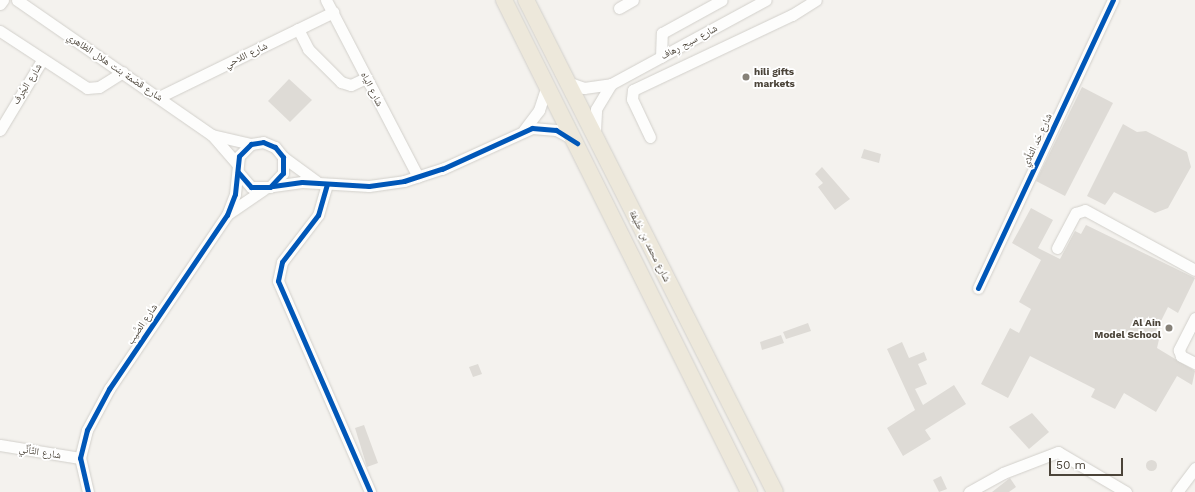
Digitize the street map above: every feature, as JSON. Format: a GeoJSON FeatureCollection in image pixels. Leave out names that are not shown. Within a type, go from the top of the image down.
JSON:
{"type":"FeatureCollection","features":[{"type":"Feature","properties":{"kind":"highway","name":"شارع محمد بن خليفة"},"geometry":{"type":"LineString","coordinates":[[504,0],[577,142],[749,492]]}},
{"type":"Feature","properties":{"kind":"highway","name":"شارع محمد بن خليفة"},"geometry":{"type":"LineString","coordinates":[[526,0],[775,492]]}},
{"type":"Feature","properties":{"kind":"street"},"geometry":{"type":"LineString","coordinates":[[0,4],[2,0]]}},
{"type":"Feature","properties":{"kind":"street","name":"شارع قضمة بنت هلال الظاهري"},"geometry":{"type":"LineString","coordinates":[[18,0],[159,97],[212,136],[238,168]]}},
{"type":"Feature","properties":{"kind":"street","name":"شارع الياه"},"geometry":{"type":"LineString","coordinates":[[326,0],[418,177]]}},
{"type":"Feature","properties":{"kind":"street"},"geometry":{"type":"LineString","coordinates":[[619,8],[633,0]]}},
{"type":"Feature","properties":{"kind":"street"},"geometry":{"type":"LineString","coordinates":[[661,57],[662,33],[722,0]]}},
{"type":"Feature","properties":{"kind":"street","name":"شارع حَد التلَّاي"},"geometry":{"type":"LineString","coordinates":[[978,288],[1113,0]]}},
{"type":"Feature","properties":{"kind":"street","name":"شارع سيح رِهاف"},"geometry":{"type":"LineString","coordinates":[[567,82],[584,88],[611,84],[762,1]]}},
{"type":"Feature","properties":{"kind":"street"},"geometry":{"type":"LineString","coordinates":[[650,137],[631,95],[647,82],[807,2]]}},
{"type":"Feature","properties":{"kind":"street","name":"شارع اللاحي"},"geometry":{"type":"LineString","coordinates":[[159,97],[332,12]]}},
{"type":"Feature","properties":{"kind":"street"},"geometry":{"type":"LineString","coordinates":[[298,29],[308,49],[341,82],[351,85],[366,78]]}},
{"type":"Feature","properties":{"kind":"street","name":"شارع الجُرف"},"geometry":{"type":"LineString","coordinates":[[0,31],[42,60],[87,88],[99,87],[123,72]]}},
{"type":"Feature","properties":{"kind":"street","name":"شارع الجُرف"},"geometry":{"type":"LineString","coordinates":[[0,130],[42,60]]}},
{"type":"Feature","properties":{"kind":"street"},"geometry":{"type":"LineString","coordinates":[[640,69],[647,82]]}},
{"type":"Feature","properties":{"kind":"street"},"geometry":{"type":"LineString","coordinates":[[596,138],[596,109],[611,84]]}},
{"type":"Feature","properties":{"kind":"street"},"geometry":{"type":"LineString","coordinates":[[524,130],[539,110],[547,86]]}},
{"type":"Feature","properties":{"kind":"street"},"geometry":{"type":"LineString","coordinates":[[324,184],[301,173],[270,144],[251,144],[244,149],[238,168],[245,183],[268,187],[324,184],[369,186],[418,177],[524,130],[556,130],[577,142]]}},
{"type":"Feature","properties":{"kind":"street","name":"شارع قضمة بنت هلال الظاهري"},"geometry":{"type":"LineString","coordinates":[[212,136],[251,144]]}},
{"type":"Feature","properties":{"kind":"street"},"geometry":{"type":"LineString","coordinates":[[268,187],[283,173],[283,157]]}},
{"type":"Feature","properties":{"kind":"street","name":"شارع الصَّيب"},"geometry":{"type":"LineString","coordinates":[[88,492],[80,458],[87,430],[101,402],[227,215],[238,168]]}},
{"type":"Feature","properties":{"kind":"street"},"geometry":{"type":"LineString","coordinates":[[324,184],[318,215],[282,262],[278,281],[370,492]]}},
{"type":"Feature","properties":{"kind":"street","name":"شارع الصَّيب"},"geometry":{"type":"LineString","coordinates":[[227,215],[268,187]]}},
{"type":"Feature","properties":{"kind":"street"},"geometry":{"type":"LineString","coordinates":[[1058,248],[1076,213],[1085,210],[1195,270]]}},
{"type":"Feature","properties":{"kind":"street"},"geometry":{"type":"LineString","coordinates":[[1195,318],[1179,350],[1181,356],[1195,363]]}},
{"type":"Feature","properties":{"kind":"street","name":"شارع التَّأنِّي"},"geometry":{"type":"LineString","coordinates":[[0,445],[80,458]]}},
{"type":"Feature","properties":{"kind":"street"},"geometry":{"type":"LineString","coordinates":[[969,492],[1002,473],[1058,452],[1126,492]]}},
{"type":"Feature","properties":{"kind":"street"},"geometry":{"type":"LineString","coordinates":[[1177,492],[1195,468]]}},
{"type":"Feature","properties":{"kind":"building"},"geometry":{"type":"Polygon","coordinates":[[[289,79],[312,100],[290,122],[268,101],[289,79]]]}},
{"type":"Feature","properties":{"kind":"building"},"geometry":{"type":"Polygon","coordinates":[[[1082,87],[1113,103],[1065,196],[1036,181],[1082,87]]]}},
{"type":"Feature","properties":{"kind":"building"},"geometry":{"type":"Polygon","coordinates":[[[1123,124],[1137,132],[1146,131],[1187,152],[1191,167],[1168,208],[1155,213],[1114,192],[1105,205],[1087,196],[1123,124]]]}},
{"type":"Feature","properties":{"kind":"building"},"geometry":{"type":"Polygon","coordinates":[[[864,149],[881,154],[879,163],[861,158],[864,149]]]}},
{"type":"Feature","properties":{"kind":"building"},"geometry":{"type":"Polygon","coordinates":[[[822,167],[850,199],[835,210],[818,187],[823,183],[815,174],[822,167]]]}},
{"type":"Feature","properties":{"kind":"building"},"geometry":{"type":"Polygon","coordinates":[[[1031,208],[1053,220],[1038,248],[1060,259],[1075,231],[1081,234],[1086,225],[1195,278],[1178,313],[1168,307],[1157,329],[1161,331],[1157,348],[1195,371],[1192,385],[1177,376],[1156,412],[1124,393],[1115,409],[1091,397],[1095,389],[1030,356],[1008,398],[981,384],[1010,328],[1019,333],[1031,309],[1019,302],[1041,260],[1012,243],[1031,208]]]}},
{"type":"Feature","properties":{"kind":"building"},"geometry":{"type":"Polygon","coordinates":[[[808,323],[811,331],[786,339],[783,332],[808,323]]]}},
{"type":"Feature","properties":{"kind":"building"},"geometry":{"type":"Polygon","coordinates":[[[781,335],[784,343],[762,350],[760,342],[781,335]]]}},
{"type":"Feature","properties":{"kind":"building"},"geometry":{"type":"Polygon","coordinates":[[[902,342],[909,358],[924,352],[927,360],[918,364],[927,384],[915,389],[923,405],[954,385],[966,404],[925,430],[931,439],[903,456],[887,428],[915,410],[887,349],[902,342]]]}},
{"type":"Feature","properties":{"kind":"building"},"geometry":{"type":"Polygon","coordinates":[[[478,364],[482,374],[473,377],[469,367],[478,364]]]}},
{"type":"Feature","properties":{"kind":"building"},"geometry":{"type":"Polygon","coordinates":[[[1032,413],[1049,432],[1029,449],[1009,427],[1032,413]]]}},
{"type":"Feature","properties":{"kind":"building"},"geometry":{"type":"Polygon","coordinates":[[[364,425],[378,463],[367,467],[355,428],[364,425]]]}},
{"type":"Feature","properties":{"kind":"building"},"geometry":{"type":"Polygon","coordinates":[[[1149,460],[1153,460],[1155,461],[1155,469],[1149,470],[1146,467],[1146,463],[1149,460]]]}},
{"type":"Feature","properties":{"kind":"building"},"geometry":{"type":"Polygon","coordinates":[[[941,476],[947,489],[939,492],[933,480],[941,476]]]}},
{"type":"Feature","properties":{"kind":"building"},"geometry":{"type":"Polygon","coordinates":[[[1010,478],[1016,487],[1009,492],[992,492],[1010,478]]]}},
{"type":"Feature","properties":{"kind":"cycle path"},"geometry":{"type":"LineString","coordinates":[[978,288],[1113,0]]}},
{"type":"Feature","properties":{"kind":"cycle path"},"geometry":{"type":"LineString","coordinates":[[273,186],[302,182],[369,186],[404,181],[442,169],[532,128],[556,130],[577,143]]}},
{"type":"Feature","properties":{"kind":"cycle path"},"geometry":{"type":"LineString","coordinates":[[88,492],[80,458],[87,430],[109,389],[227,215],[235,194],[239,156],[251,144],[263,142],[275,147],[283,157],[283,173],[270,187],[251,187],[238,172]]}},
{"type":"Feature","properties":{"kind":"cycle path"},"geometry":{"type":"LineString","coordinates":[[327,184],[318,215],[282,262],[278,281],[370,492]]}},
{"type":"Feature","properties":{"kind":"place","name":"hili gifts markets"},"geometry":{"type":"Point","coordinates":[746,77]}},
{"type":"Feature","properties":{"kind":"place","name":"Al Ain Model School"},"geometry":{"type":"Point","coordinates":[1169,328]}}]}
